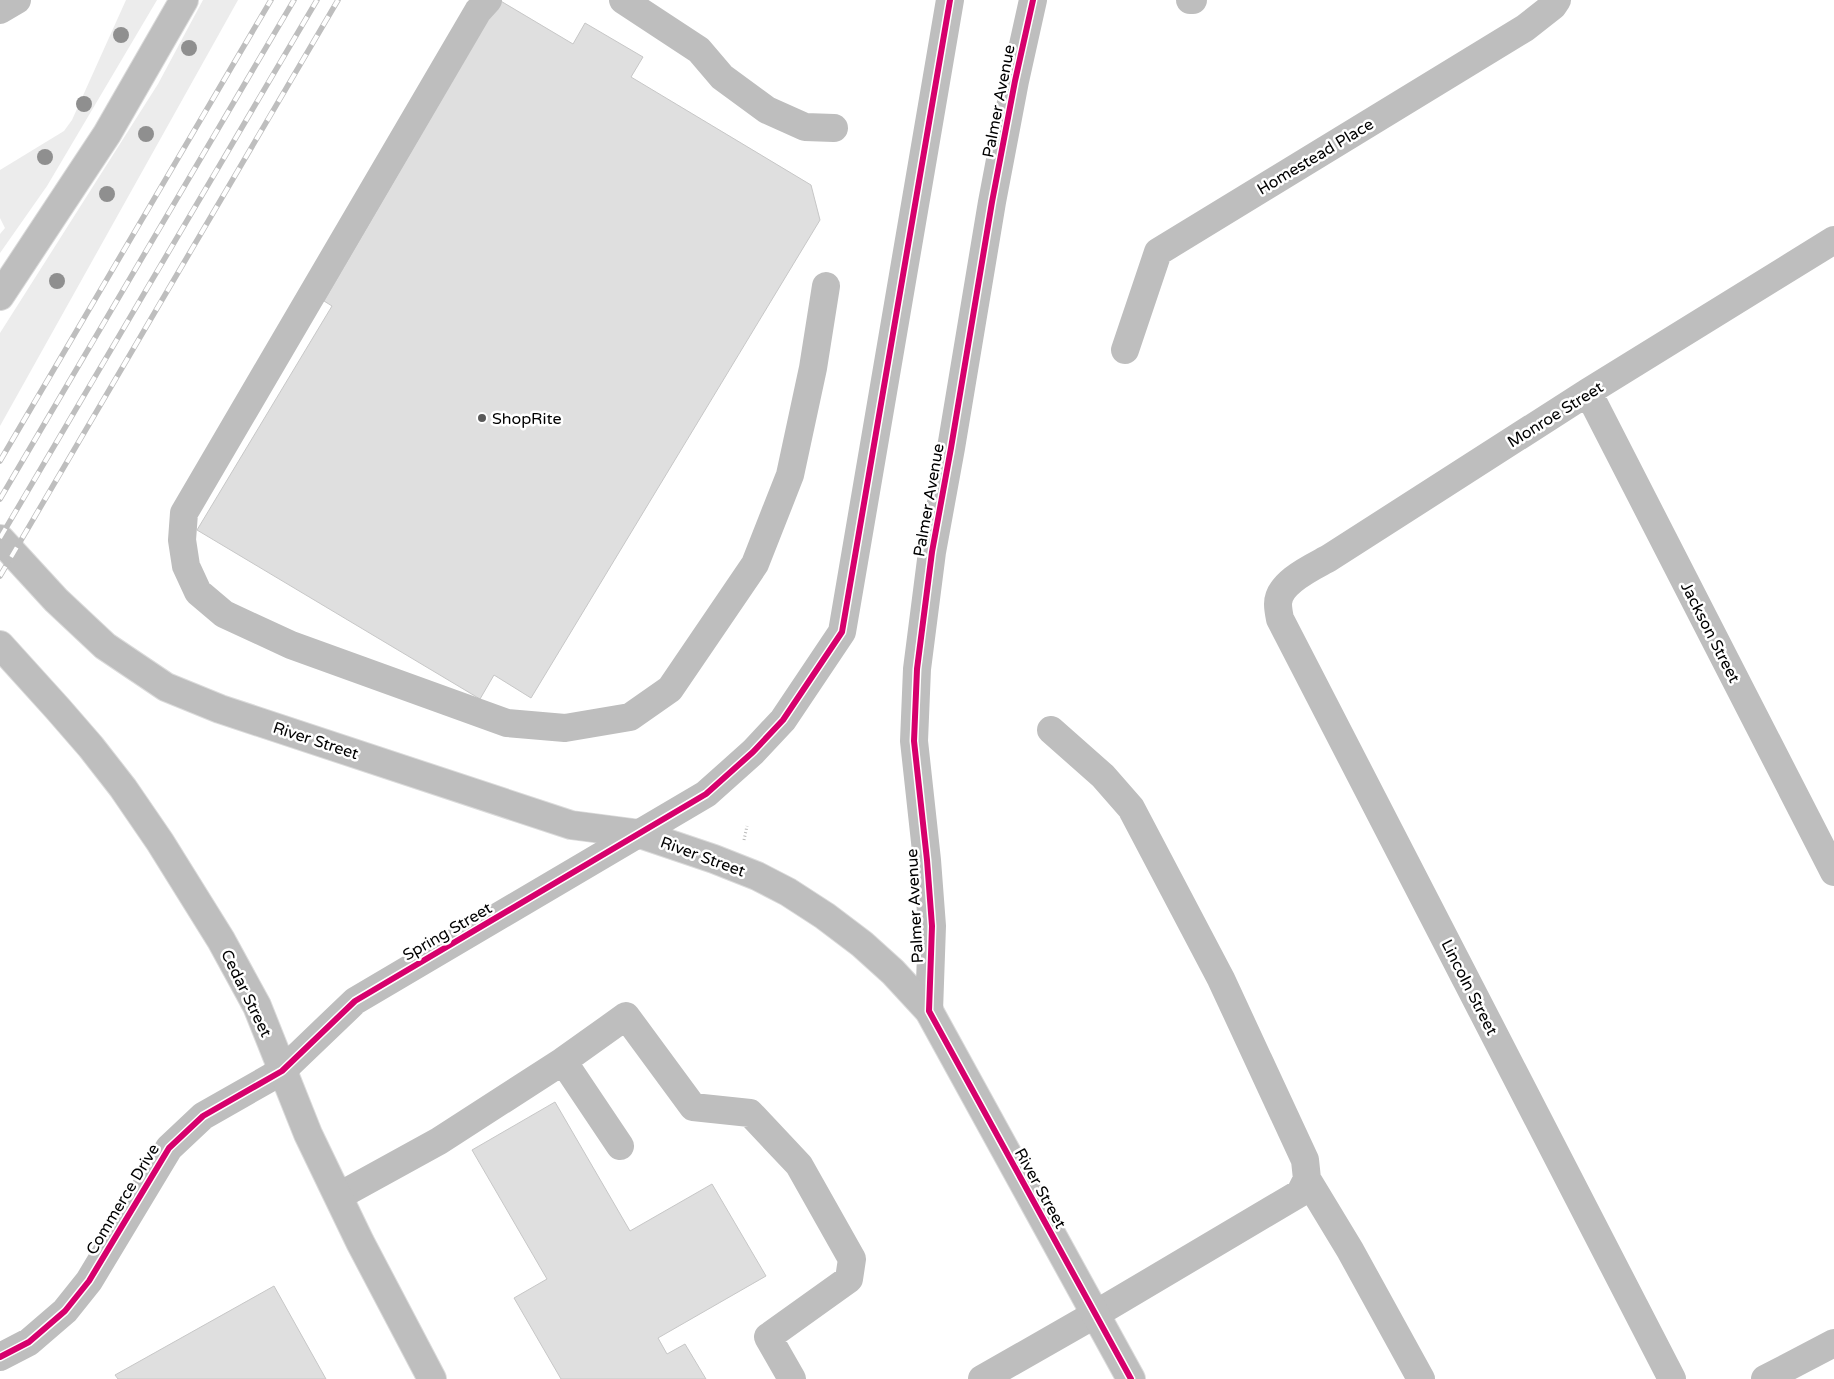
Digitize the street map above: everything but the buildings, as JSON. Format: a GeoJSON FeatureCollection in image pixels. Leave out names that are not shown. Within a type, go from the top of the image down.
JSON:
{"type":"FeatureCollection","features":[{"type":"Feature","properties":{"kind":"main road"},"geometry":{"type":"LineString","coordinates":[[0,10],[17,0]]}},
{"type":"Feature","properties":{"kind":"main road"},"geometry":{"type":"LineString","coordinates":[[0,296],[107,134],[184,0]]}},
{"type":"Feature","properties":{"kind":"main road"},"geometry":{"type":"LineString","coordinates":[[488,0],[478,11],[184,513],[182,540],[186,566],[198,592],[224,614],[291,645],[507,722],[565,728],[630,717],[670,688],[755,564],[790,475],[813,368],[826,286]]}},
{"type":"Feature","properties":{"kind":"main road"},"geometry":{"type":"LineString","coordinates":[[623,0],[699,50],[722,77],[767,110],[805,128],[834,128]]}},
{"type":"Feature","properties":{"kind":"main road"},"geometry":{"type":"LineString","coordinates":[[640,834],[706,794],[753,752],[783,720],[842,632],[950,0]]}},
{"type":"Feature","properties":{"kind":"main road","name":"Palmer Avenue"},"geometry":{"type":"LineString","coordinates":[[929,1011],[932,926],[914,741],[917,669],[932,552],[992,202],[1015,80],[1034,0]]}},
{"type":"Feature","properties":{"kind":"main road","name":"Homestead Place"},"geometry":{"type":"LineString","coordinates":[[1125,350],[1158,252],[1525,28],[1553,6],[1557,0]]}},
{"type":"Feature","properties":{"kind":"main road","name":"Monroe Street"},"geometry":{"type":"LineString","coordinates":[[1280,593],[1295,577],[1329,558],[1588,392],[1834,240]]}},
{"type":"Feature","properties":{"kind":"main road","name":"Jackson Street"},"geometry":{"type":"LineString","coordinates":[[1588,392],[1834,872]]}},
{"type":"Feature","properties":{"kind":"main road","name":"River Street"},"geometry":{"type":"LineString","coordinates":[[0,539],[56,600],[104,646],[166,688],[220,708],[571,825],[640,834],[757,876],[788,892],[825,916],[862,944],[893,972],[929,1011],[1130,1379]]}},
{"type":"Feature","properties":{"kind":"main road","name":"Lincoln Street"},"geometry":{"type":"LineString","coordinates":[[1280,593],[1278,603],[1280,620],[1672,1379]]}},
{"type":"Feature","properties":{"kind":"main road","name":"Cedar Street"},"geometry":{"type":"LineString","coordinates":[[0,645],[91,747],[123,788],[160,842],[221,940],[257,1006],[308,1134],[360,1242],[432,1379]]}},
{"type":"Feature","properties":{"kind":"main road"},"geometry":{"type":"LineString","coordinates":[[1051,730],[1103,776],[1131,808],[1221,979],[1305,1160],[1307,1179],[1350,1250],[1421,1379]]}},
{"type":"Feature","properties":{"kind":"main road","name":"Spring Street"},"geometry":{"type":"LineString","coordinates":[[282,1071],[355,1002],[640,834]]}},
{"type":"Feature","properties":{"kind":"main road"},"geometry":{"type":"LineString","coordinates":[[339,1196],[439,1141],[562,1061],[626,1016],[693,1107],[750,1113],[799,1166],[852,1259],[849,1279],[768,1337],[792,1379]]}},
{"type":"Feature","properties":{"kind":"main road"},"geometry":{"type":"LineString","coordinates":[[562,1061],[620,1146]]}},
{"type":"Feature","properties":{"kind":"main road","name":"Commerce Drive"},"geometry":{"type":"LineString","coordinates":[[0,1357],[29,1342],[65,1311],[89,1281],[169,1148],[203,1116],[282,1071]]}},
{"type":"Feature","properties":{"kind":"main road"},"geometry":{"type":"LineString","coordinates":[[982,1379],[1300,1193],[1307,1179]]}},
{"type":"Feature","properties":{"kind":"main road"},"geometry":{"type":"LineString","coordinates":[[1765,1379],[1834,1343]]}},
{"type":"Feature","properties":{"kind":"shaded area"},"geometry":{"type":"Polygon","coordinates":[[[126,0],[157,0],[47,186],[0,253],[0,234],[5,228],[0,218],[0,170],[64,131],[72,120],[126,0]]]}},
{"type":"Feature","properties":{"kind":"shaded area"},"geometry":{"type":"Polygon","coordinates":[[[203,0],[238,0],[0,426],[0,333],[158,84],[203,0]]]}},
{"type":"Feature","properties":{"kind":"railway"},"geometry":{"type":"LineString","coordinates":[[0,461],[271,0]]}},
{"type":"Feature","properties":{"kind":"railway"},"geometry":{"type":"LineString","coordinates":[[0,499],[294,0]]}},
{"type":"Feature","properties":{"kind":"railway"},"geometry":{"type":"LineString","coordinates":[[0,538],[317,0]]}},
{"type":"Feature","properties":{"kind":"railway"},"geometry":{"type":"LineString","coordinates":[[0,576],[338,0]]}},
{"type":"Feature","properties":{"kind":"cycle path"},"geometry":{"type":"LineString","coordinates":[[0,1357],[29,1342],[65,1311],[89,1281],[169,1148],[203,1116],[282,1071],[355,1001],[706,794],[753,752],[783,720],[842,632],[950,0]]}},
{"type":"Feature","properties":{"kind":"cycle path"},"geometry":{"type":"LineString","coordinates":[[1033,0],[1015,81],[992,202],[932,552],[917,669],[914,741],[932,926],[929,1011],[1131,1379]]}},
{"type":"Feature","properties":{"kind":"place","name":"ShopRite"},"geometry":{"type":"Point","coordinates":[482,418]}}]}
